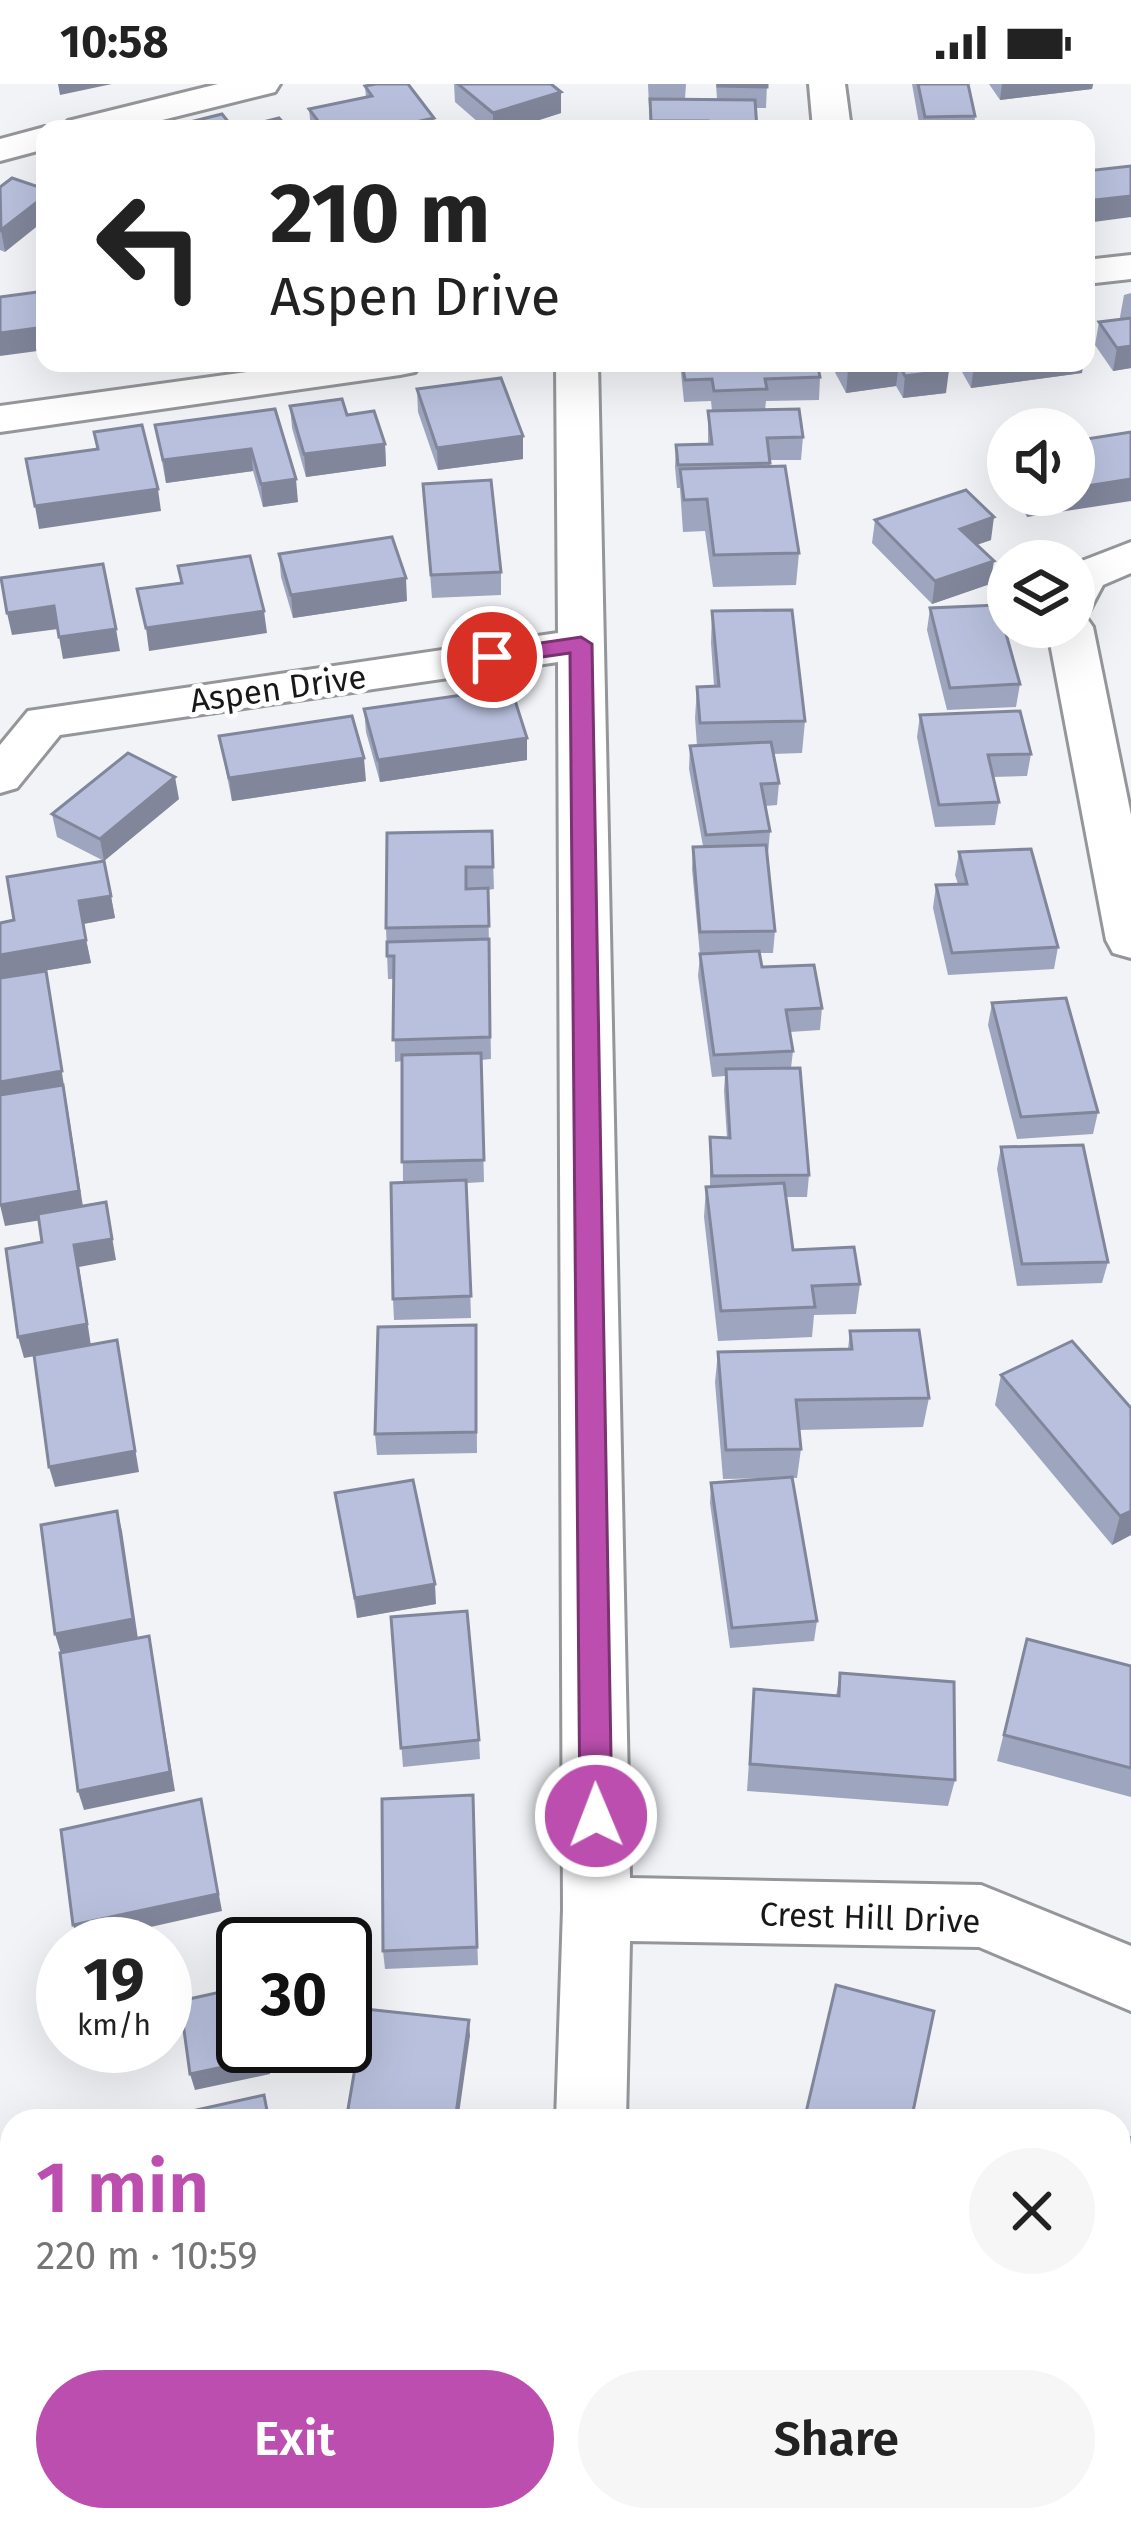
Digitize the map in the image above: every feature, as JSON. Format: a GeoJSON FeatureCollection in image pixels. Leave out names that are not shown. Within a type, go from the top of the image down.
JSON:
{"type":"FeatureCollection","features":[{"type":"Feature","properties":{"kind":"street"},"geometry":{"type":"LineString","coordinates":[[117,120],[262,84]]}},
{"type":"Feature","properties":{"kind":"street"},"geometry":{"type":"LineString","coordinates":[[827,84],[831,120]]}},
{"type":"Feature","properties":{"kind":"street"},"geometry":{"type":"LineString","coordinates":[[0,150],[36,140]]}},
{"type":"Feature","properties":{"kind":"street"},"geometry":{"type":"LineString","coordinates":[[1095,271],[1131,266]]}},
{"type":"Feature","properties":{"kind":"street"},"geometry":{"type":"LineString","coordinates":[[0,419],[336,372]]}},
{"type":"Feature","properties":{"kind":"street"},"geometry":{"type":"LineString","coordinates":[[577,372],[597,1909],[591,2109]]}},
{"type":"Feature","properties":{"kind":"street"},"geometry":{"type":"LineString","coordinates":[[1095,572],[1131,556]]}},
{"type":"Feature","properties":{"kind":"street","name":"Aspen Drive"},"geometry":{"type":"LineString","coordinates":[[0,777],[44,722],[581,644]]}},
{"type":"Feature","properties":{"kind":"street"},"geometry":{"type":"LineString","coordinates":[[1074,648],[1131,940]]}},
{"type":"Feature","properties":{"kind":"street","name":"Crest Hill Drive"},"geometry":{"type":"LineString","coordinates":[[597,1909],[981,1916],[1131,1979]]}},
{"type":"Feature","properties":{"kind":"building"},"geometry":{"type":"Polygon","coordinates":[[[408,84],[434,118],[317,120],[309,109],[372,96],[365,86],[408,84]]]}},
{"type":"Feature","properties":{"kind":"building"},"geometry":{"type":"Polygon","coordinates":[[[458,84],[551,84],[561,92],[493,113],[458,84]]]}},
{"type":"Feature","properties":{"kind":"building"},"geometry":{"type":"Polygon","coordinates":[[[767,84],[767,87],[718,86],[767,84]]]}},
{"type":"Feature","properties":{"kind":"building"},"geometry":{"type":"Polygon","coordinates":[[[918,84],[968,84],[975,116],[925,117],[918,84]]]}},
{"type":"Feature","properties":{"kind":"building"},"geometry":{"type":"Polygon","coordinates":[[[650,99],[755,100],[756,120],[651,120],[650,99]]]}},
{"type":"Feature","properties":{"kind":"building"},"geometry":{"type":"Polygon","coordinates":[[[1131,166],[1131,196],[1095,200],[1095,170],[1131,166]]]}},
{"type":"Feature","properties":{"kind":"building"},"geometry":{"type":"Polygon","coordinates":[[[12,178],[36,186],[36,203],[1,230],[0,187],[12,178]]]}},
{"type":"Feature","properties":{"kind":"building"},"geometry":{"type":"Polygon","coordinates":[[[36,292],[36,328],[0,333],[0,297],[36,292]]]}},
{"type":"Feature","properties":{"kind":"building"},"geometry":{"type":"Polygon","coordinates":[[[1131,318],[1131,346],[1117,348],[1099,322],[1131,318]]]}},
{"type":"Feature","properties":{"kind":"building"},"geometry":{"type":"Polygon","coordinates":[[[684,372],[819,372],[820,377],[765,379],[767,389],[714,391],[712,379],[685,380],[684,372]]]}},
{"type":"Feature","properties":{"kind":"building"},"geometry":{"type":"Polygon","coordinates":[[[501,378],[523,436],[437,448],[417,389],[501,378]]]}},
{"type":"Feature","properties":{"kind":"building"},"geometry":{"type":"Polygon","coordinates":[[[342,399],[347,415],[374,411],[385,444],[304,454],[290,406],[342,399]]]}},
{"type":"Feature","properties":{"kind":"building"},"geometry":{"type":"Polygon","coordinates":[[[275,409],[296,479],[261,484],[251,449],[163,460],[155,425],[275,409]]]}},
{"type":"Feature","properties":{"kind":"building"},"geometry":{"type":"Polygon","coordinates":[[[799,409],[803,437],[767,438],[770,463],[678,465],[676,445],[712,444],[708,411],[799,409]]]}},
{"type":"Feature","properties":{"kind":"building"},"geometry":{"type":"Polygon","coordinates":[[[142,425],[158,489],[35,506],[26,459],[98,449],[94,432],[142,425]]]}},
{"type":"Feature","properties":{"kind":"building"},"geometry":{"type":"Polygon","coordinates":[[[1131,432],[1131,479],[1095,485],[1095,438],[1131,432]]]}},
{"type":"Feature","properties":{"kind":"building"},"geometry":{"type":"Polygon","coordinates":[[[785,466],[799,553],[714,555],[707,499],[684,500],[680,469],[785,466]]]}},
{"type":"Feature","properties":{"kind":"building"},"geometry":{"type":"Polygon","coordinates":[[[491,480],[501,572],[431,575],[423,484],[491,480]]]}},
{"type":"Feature","properties":{"kind":"building"},"geometry":{"type":"Polygon","coordinates":[[[966,490],[987,510],[987,516],[994,517],[960,529],[987,554],[987,563],[935,581],[875,520],[966,490]]]}},
{"type":"Feature","properties":{"kind":"building"},"geometry":{"type":"Polygon","coordinates":[[[392,537],[406,578],[291,595],[279,554],[392,537]]]}},
{"type":"Feature","properties":{"kind":"building"},"geometry":{"type":"Polygon","coordinates":[[[250,556],[264,611],[146,628],[137,589],[182,583],[178,566],[250,556]]]}},
{"type":"Feature","properties":{"kind":"building"},"geometry":{"type":"Polygon","coordinates":[[[103,564],[116,629],[59,637],[54,606],[7,613],[1,578],[103,564]]]}},
{"type":"Feature","properties":{"kind":"building"},"geometry":{"type":"Polygon","coordinates":[[[987,605],[987,648],[1010,648],[1020,684],[950,688],[930,608],[987,605]]]}},
{"type":"Feature","properties":{"kind":"building"},"geometry":{"type":"Polygon","coordinates":[[[792,610],[805,721],[700,723],[697,687],[719,686],[712,611],[792,610]]]}},
{"type":"Feature","properties":{"kind":"building"},"geometry":{"type":"Polygon","coordinates":[[[511,688],[527,738],[378,760],[364,709],[511,688]]]}},
{"type":"Feature","properties":{"kind":"building"},"geometry":{"type":"Polygon","coordinates":[[[1020,711],[1031,754],[988,755],[999,802],[939,805],[920,715],[1020,711]]]}},
{"type":"Feature","properties":{"kind":"building"},"geometry":{"type":"Polygon","coordinates":[[[352,716],[364,758],[229,778],[219,736],[352,716]]]}},
{"type":"Feature","properties":{"kind":"building"},"geometry":{"type":"Polygon","coordinates":[[[771,742],[779,783],[761,784],[770,831],[706,835],[690,746],[771,742]]]}},
{"type":"Feature","properties":{"kind":"building"},"geometry":{"type":"Polygon","coordinates":[[[128,753],[175,777],[100,839],[52,814],[128,753]]]}},
{"type":"Feature","properties":{"kind":"building"},"geometry":{"type":"Polygon","coordinates":[[[492,831],[493,867],[466,867],[466,889],[488,888],[489,926],[386,928],[387,833],[492,831]]]}},
{"type":"Feature","properties":{"kind":"building"},"geometry":{"type":"Polygon","coordinates":[[[766,845],[775,931],[700,932],[693,847],[766,845]]]}},
{"type":"Feature","properties":{"kind":"building"},"geometry":{"type":"Polygon","coordinates":[[[1031,849],[1058,947],[952,953],[936,885],[967,884],[959,852],[1031,849]]]}},
{"type":"Feature","properties":{"kind":"building"},"geometry":{"type":"Polygon","coordinates":[[[104,861],[111,896],[79,901],[86,940],[0,955],[0,923],[14,920],[7,877],[104,861]]]}},
{"type":"Feature","properties":{"kind":"building"},"geometry":{"type":"Polygon","coordinates":[[[489,939],[490,1037],[393,1040],[394,956],[387,956],[387,942],[489,939]]]}},
{"type":"Feature","properties":{"kind":"building"},"geometry":{"type":"Polygon","coordinates":[[[759,951],[762,967],[814,965],[822,1008],[786,1010],[793,1051],[714,1055],[700,954],[759,951]]]}},
{"type":"Feature","properties":{"kind":"building"},"geometry":{"type":"Polygon","coordinates":[[[46,971],[62,1071],[0,1082],[0,978],[46,971]]]}},
{"type":"Feature","properties":{"kind":"building"},"geometry":{"type":"Polygon","coordinates":[[[1066,998],[1098,1112],[1021,1117],[992,1003],[1066,998]]]}},
{"type":"Feature","properties":{"kind":"building"},"geometry":{"type":"Polygon","coordinates":[[[481,1053],[484,1160],[402,1162],[402,1055],[481,1053]]]}},
{"type":"Feature","properties":{"kind":"building"},"geometry":{"type":"Polygon","coordinates":[[[800,1068],[809,1175],[712,1176],[710,1137],[730,1138],[726,1069],[800,1068]]]}},
{"type":"Feature","properties":{"kind":"building"},"geometry":{"type":"Polygon","coordinates":[[[63,1085],[79,1191],[0,1205],[0,1095],[63,1085]]]}},
{"type":"Feature","properties":{"kind":"building"},"geometry":{"type":"Polygon","coordinates":[[[1083,1145],[1108,1262],[1022,1264],[1001,1147],[1083,1145]]]}},
{"type":"Feature","properties":{"kind":"building"},"geometry":{"type":"Polygon","coordinates":[[[466,1180],[471,1296],[393,1299],[391,1183],[466,1180]]]}},
{"type":"Feature","properties":{"kind":"building"},"geometry":{"type":"Polygon","coordinates":[[[784,1183],[793,1250],[854,1247],[860,1284],[812,1286],[815,1307],[721,1311],[706,1187],[784,1183]]]}},
{"type":"Feature","properties":{"kind":"building"},"geometry":{"type":"Polygon","coordinates":[[[106,1202],[112,1239],[74,1245],[87,1324],[18,1337],[6,1249],[42,1242],[38,1214],[106,1202]]]}},
{"type":"Feature","properties":{"kind":"building"},"geometry":{"type":"Polygon","coordinates":[[[476,1325],[476,1432],[375,1434],[378,1327],[476,1325]]]}},
{"type":"Feature","properties":{"kind":"building"},"geometry":{"type":"Polygon","coordinates":[[[919,1330],[929,1398],[796,1400],[801,1449],[726,1450],[718,1352],[852,1349],[850,1331],[919,1330]]]}},
{"type":"Feature","properties":{"kind":"building"},"geometry":{"type":"Polygon","coordinates":[[[117,1340],[135,1451],[49,1467],[34,1355],[117,1340]]]}},
{"type":"Feature","properties":{"kind":"building"},"geometry":{"type":"Polygon","coordinates":[[[1072,1341],[1131,1408],[1131,1511],[1120,1516],[1001,1375],[1072,1341]]]}},
{"type":"Feature","properties":{"kind":"building"},"geometry":{"type":"Polygon","coordinates":[[[792,1477],[817,1621],[732,1628],[711,1483],[792,1477]]]}},
{"type":"Feature","properties":{"kind":"building"},"geometry":{"type":"Polygon","coordinates":[[[413,1480],[435,1584],[355,1598],[335,1493],[413,1480]]]}},
{"type":"Feature","properties":{"kind":"building"},"geometry":{"type":"Polygon","coordinates":[[[117,1511],[133,1619],[55,1634],[41,1525],[117,1511]]]}},
{"type":"Feature","properties":{"kind":"building"},"geometry":{"type":"Polygon","coordinates":[[[467,1611],[479,1740],[401,1748],[391,1617],[467,1611]]]}},
{"type":"Feature","properties":{"kind":"building"},"geometry":{"type":"Polygon","coordinates":[[[149,1636],[170,1772],[78,1791],[60,1653],[149,1636]]]}},
{"type":"Feature","properties":{"kind":"building"},"geometry":{"type":"Polygon","coordinates":[[[1027,1639],[1131,1666],[1131,1768],[1004,1735],[1027,1639]]]}},
{"type":"Feature","properties":{"kind":"building"},"geometry":{"type":"Polygon","coordinates":[[[840,1673],[954,1682],[955,1780],[750,1764],[754,1689],[839,1696],[840,1673]]]}},
{"type":"Feature","properties":{"kind":"building"},"geometry":{"type":"Polygon","coordinates":[[[473,1795],[477,1947],[383,1951],[382,1799],[473,1795]]]}},
{"type":"Feature","properties":{"kind":"building"},"geometry":{"type":"Polygon","coordinates":[[[201,1799],[218,1894],[110,1917],[72,1917],[61,1830],[201,1799]]]}},
{"type":"Feature","properties":{"kind":"building"},"geometry":{"type":"Polygon","coordinates":[[[836,1985],[934,2011],[914,2109],[807,2109],[836,1985]]]}},
{"type":"Feature","properties":{"kind":"building"},"geometry":{"type":"Polygon","coordinates":[[[216,1993],[216,2069],[190,2074],[192,2073],[192,1998],[216,1993]]]}},
{"type":"Feature","properties":{"kind":"building"},"geometry":{"type":"Polygon","coordinates":[[[372,2010],[469,2020],[457,2109],[348,2109],[354,2073],[372,2073],[372,2010]]]}},
{"type":"Feature","properties":{"kind":"building"},"geometry":{"type":"Polygon","coordinates":[[[264,2095],[267,2109],[201,2109],[264,2095]]]}},
{"type":"Feature","properties":{"kind":"route"},"geometry":{"type":"LineString","coordinates":[[492,657],[581,644],[596,1816]]}}]}
